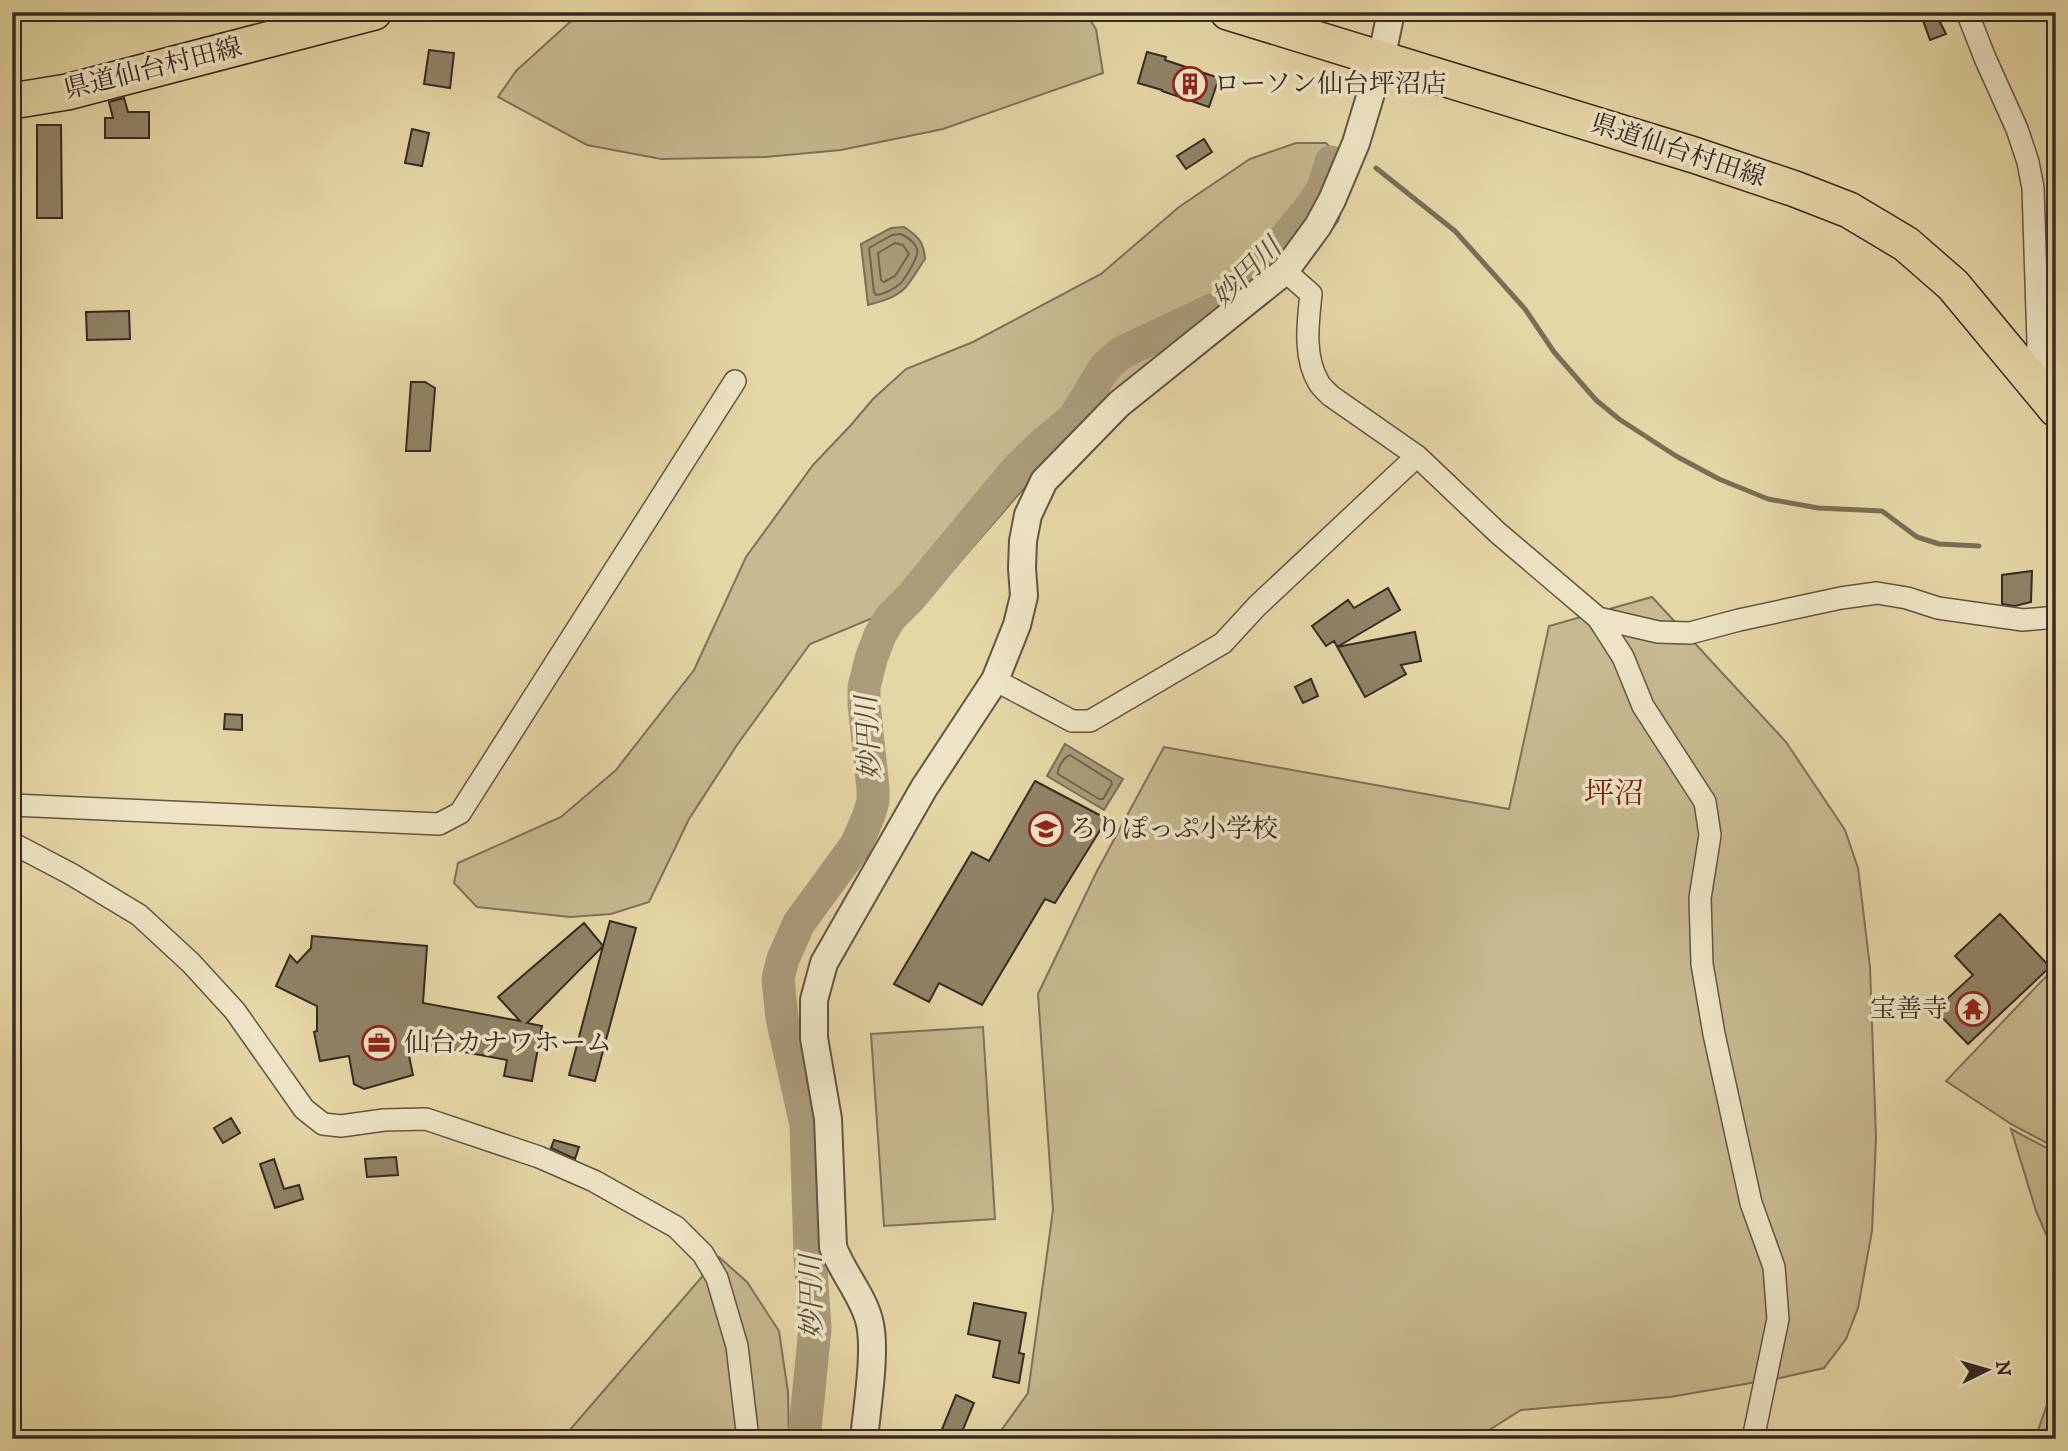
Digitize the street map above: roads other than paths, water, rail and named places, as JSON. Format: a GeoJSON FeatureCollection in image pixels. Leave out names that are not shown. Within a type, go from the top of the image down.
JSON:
{"type":"FeatureCollection","features":[{"type":"Feature","properties":{"kind":"main road","name":"県道仙台村田線"},"geometry":{"type":"LineString","coordinates":[[12,102],[67,92],[374,12]]}},
{"type":"Feature","properties":{"kind":"main road","name":"県道仙台村田線"},"geometry":{"type":"LineString","coordinates":[[1228,12],[1694,155],[1849,210],[1906,244],[1953,285],[2046,396]]}},
{"type":"Feature","properties":{"kind":"street"},"geometry":{"type":"LineString","coordinates":[[864,1439],[873,1342],[869,1319],[833,1247],[828,1119],[814,1038],[814,1000],[824,963],[924,788],[995,680],[1017,625],[1024,596],[1023,541],[1028,515],[1044,481],[1119,404],[1285,271],[1318,226],[1356,143],[1381,60],[1391,12]]}},
{"type":"Feature","properties":{"kind":"street"},"geometry":{"type":"LineString","coordinates":[[1967,12],[2017,129],[2031,175],[2038,343],[2046,396]]}},
{"type":"Feature","properties":{"kind":"street"},"geometry":{"type":"LineString","coordinates":[[1285,271],[1311,294],[1308,343],[1312,366],[1319,383],[1331,396],[1417,456],[1498,533],[1598,618],[1623,657],[1643,706],[1705,802],[1710,835],[1700,898],[1702,964],[1714,1034],[1751,1203],[1774,1267],[1778,1319],[1753,1439]]}},
{"type":"Feature","properties":{"kind":"street"},"geometry":{"type":"LineString","coordinates":[[12,805],[439,824],[460,813],[735,381]]}},
{"type":"Feature","properties":{"kind":"street"},"geometry":{"type":"LineString","coordinates":[[995,680],[1072,721],[1090,722],[1223,643],[1257,606],[1417,456]]}},
{"type":"Feature","properties":{"kind":"street"},"geometry":{"type":"LineString","coordinates":[[1598,618],[1657,632],[1690,632],[1828,600],[1877,593],[1907,597],[1938,608],[2023,620],[2056,617]]}},
{"type":"Feature","properties":{"kind":"street"},"geometry":{"type":"LineString","coordinates":[[12,843],[71,874],[139,915],[191,962],[235,1011],[304,1109],[323,1124],[341,1126],[426,1118],[539,1157],[583,1176],[676,1227],[703,1254],[717,1278],[737,1346],[748,1439]]}},
{"type":"Feature","properties":{"kind":"water"},"geometry":{"type":"Polygon","coordinates":[[[904,227],[919,240],[925,259],[901,291],[888,299],[868,305],[861,244],[891,228],[904,227]]]}},
{"type":"Feature","properties":{"kind":"water"},"geometry":{"type":"Polygon","coordinates":[[[1065,744],[1123,779],[1104,810],[1047,776],[1065,744]]]}},
{"type":"Feature","properties":{"kind":"waterway","name":"妙円川"},"geometry":{"type":"LineString","coordinates":[[804,1439],[815,1328],[806,1125],[782,1018],[778,979],[783,959],[799,923],[856,845],[869,815],[873,788],[864,687],[880,635],[891,617],[911,597],[1017,469],[1074,418],[1105,367],[1121,353],[1223,305],[1308,211],[1323,189],[1331,162]]}},
{"type":"Feature","properties":{"kind":"waterway"},"geometry":{"type":"LineString","coordinates":[[1376,168],[1455,231],[1525,309],[1554,352],[1596,400],[1619,419],[1676,456],[1719,479],[1768,499],[1818,508],[1882,511],[1917,537],[1939,544],[1979,546]]}},
{"type":"Feature","properties":{"kind":"place","name":"ローソン仙台坪沼店"},"geometry":{"type":"Point","coordinates":[1190,84]}},
{"type":"Feature","properties":{"kind":"place","name":"ろりぽっぷ小学校"},"geometry":{"type":"Point","coordinates":[1046,829]}},
{"type":"Feature","properties":{"kind":"place","name":"宝善寺"},"geometry":{"type":"Point","coordinates":[1973,1009]}},
{"type":"Feature","properties":{"kind":"place","name":"仙台カナワホーム"},"geometry":{"type":"Point","coordinates":[379,1043]}},
{"type":"Feature","properties":{"kind":"district","name":"坪沼"},"geometry":{"type":"Point","coordinates":[1614,794]}}]}
